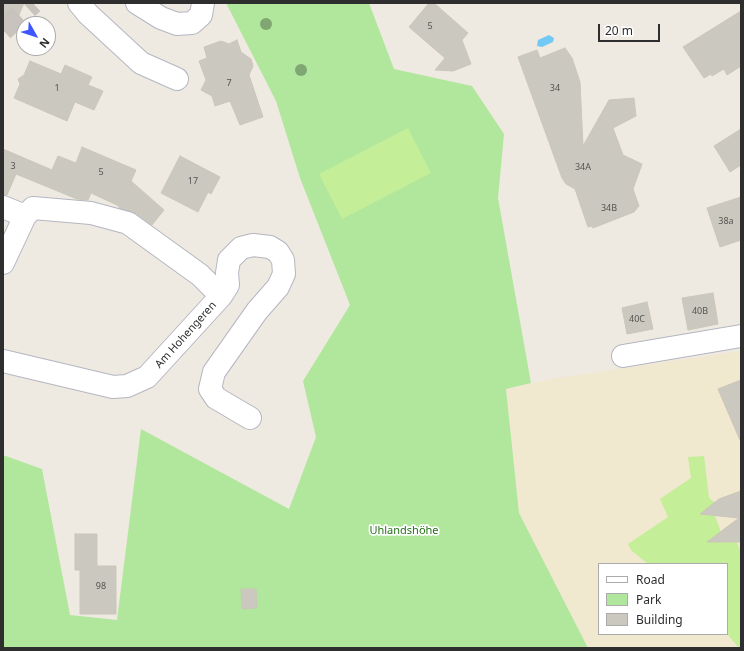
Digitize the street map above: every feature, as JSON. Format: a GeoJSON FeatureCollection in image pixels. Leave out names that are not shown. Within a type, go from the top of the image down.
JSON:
{"type":"FeatureCollection","features":[{"type":"Feature","properties":{"kind":"street"},"geometry":{"type":"LineString","coordinates":[[79,3],[88,14],[141,63],[177,79]]}},
{"type":"Feature","properties":{"kind":"street"},"geometry":{"type":"LineString","coordinates":[[137,3],[161,18],[177,24],[192,23],[201,15],[203,3]]}},
{"type":"Feature","properties":{"kind":"street"},"geometry":{"type":"LineString","coordinates":[[3,207],[25,216],[3,263]]}},
{"type":"Feature","properties":{"kind":"street","name":"Am Hohengeren"},"geometry":{"type":"LineString","coordinates":[[3,361],[113,387],[128,386],[147,377],[221,296],[200,275],[128,223],[90,213],[33,208],[25,216]]}},
{"type":"Feature","properties":{"kind":"street"},"geometry":{"type":"LineString","coordinates":[[221,296],[228,285],[227,273],[230,260],[241,248],[253,245],[270,247],[278,252],[283,260],[284,274],[278,288],[257,311],[214,372],[210,389],[216,398],[250,418]]}},
{"type":"Feature","properties":{"kind":"street"},"geometry":{"type":"LineString","coordinates":[[623,356],[741,336]]}},
{"type":"Feature","properties":{"kind":"shaded area"},"geometry":{"type":"Polygon","coordinates":[[[741,351],[741,648],[588,648],[519,513],[506,389],[556,378],[741,351]]]}},
{"type":"Feature","properties":{"kind":"green space","name":"Uhlandshöhe"},"geometry":{"type":"Polygon","coordinates":[[[226,3],[369,3],[394,69],[472,86],[504,134],[498,198],[531,383],[506,389],[519,513],[588,648],[3,648],[3,455],[42,469],[70,615],[117,620],[141,429],[289,509],[316,437],[303,381],[350,305],[300,178],[276,101],[226,3]]]}},
{"type":"Feature","properties":{"kind":"green space"},"geometry":{"type":"Polygon","coordinates":[[[408,128],[431,173],[342,219],[319,174],[408,128]]]}},
{"type":"Feature","properties":{"kind":"green space"},"geometry":{"type":"Polygon","coordinates":[[[704,456],[709,498],[717,504],[711,515],[715,516],[721,532],[730,542],[735,538],[741,552],[741,648],[739,648],[728,635],[728,563],[647,563],[631,550],[628,544],[668,517],[660,499],[691,478],[688,457],[704,456]]]}},
{"type":"Feature","properties":{"kind":"water"},"geometry":{"type":"Polygon","coordinates":[[[549,35],[554,38],[553,42],[542,47],[537,46],[538,40],[549,35]]]}},
{"type":"Feature","properties":{"kind":"building"},"geometry":{"type":"Polygon","coordinates":[[[3,3],[24,3],[19,16],[16,16],[16,22],[3,16],[3,3]]]}},
{"type":"Feature","properties":{"kind":"building"},"geometry":{"type":"Polygon","coordinates":[[[429,3],[434,3],[468,33],[462,40],[471,64],[453,71],[435,70],[445,58],[409,27],[429,3]]]}},
{"type":"Feature","properties":{"kind":"building"},"geometry":{"type":"Polygon","coordinates":[[[741,11],[741,66],[727,75],[724,69],[712,76],[711,74],[704,78],[683,47],[741,11]]]}},
{"type":"Feature","properties":{"kind":"building"},"geometry":{"type":"Polygon","coordinates":[[[237,40],[241,52],[251,59],[253,66],[249,75],[263,117],[240,125],[230,101],[215,106],[212,96],[201,90],[206,80],[199,61],[207,58],[204,47],[221,41],[229,44],[237,40]]]}},
{"type":"Feature","properties":{"kind":"building"},"geometry":{"type":"Polygon","coordinates":[[[565,48],[572,58],[580,82],[583,146],[609,100],[634,98],[636,116],[613,128],[623,155],[642,164],[633,189],[639,206],[634,212],[593,228],[592,226],[588,227],[575,189],[566,184],[562,178],[518,57],[537,50],[540,58],[565,48]]]}},
{"type":"Feature","properties":{"kind":"building"},"geometry":{"type":"Polygon","coordinates":[[[30,61],[61,74],[65,65],[92,77],[88,85],[103,91],[94,110],[75,102],[67,121],[14,98],[20,84],[18,79],[24,75],[30,61]]]}},
{"type":"Feature","properties":{"kind":"building"},"geometry":{"type":"Polygon","coordinates":[[[741,129],[741,165],[730,172],[714,146],[741,129]]]}},
{"type":"Feature","properties":{"kind":"building"},"geometry":{"type":"Polygon","coordinates":[[[82,147],[136,170],[131,181],[164,210],[152,225],[135,213],[119,208],[119,206],[91,193],[88,200],[77,199],[16,174],[7,195],[3,195],[3,149],[52,170],[58,156],[76,163],[82,147]]]}},
{"type":"Feature","properties":{"kind":"building"},"geometry":{"type":"Polygon","coordinates":[[[180,156],[220,177],[211,194],[208,192],[198,212],[161,193],[180,156]]]}},
{"type":"Feature","properties":{"kind":"building"},"geometry":{"type":"Polygon","coordinates":[[[741,197],[741,240],[720,247],[707,208],[741,197]]]}},
{"type":"Feature","properties":{"kind":"building"},"geometry":{"type":"Polygon","coordinates":[[[713,293],[718,324],[688,330],[682,298],[713,293]]]}},
{"type":"Feature","properties":{"kind":"building"},"geometry":{"type":"Polygon","coordinates":[[[647,302],[653,329],[627,334],[622,308],[647,302]]]}},
{"type":"Feature","properties":{"kind":"building"},"geometry":{"type":"Polygon","coordinates":[[[741,380],[741,440],[740,440],[718,389],[741,380]]]}},
{"type":"Feature","properties":{"kind":"building"},"geometry":{"type":"Polygon","coordinates":[[[741,491],[741,542],[707,542],[739,518],[700,514],[719,499],[741,491]]]}},
{"type":"Feature","properties":{"kind":"building"},"geometry":{"type":"Polygon","coordinates":[[[75,534],[97,534],[97,566],[116,566],[116,614],[80,614],[80,570],[75,570],[75,534]]]}},
{"type":"Feature","properties":{"kind":"building"},"geometry":{"type":"Polygon","coordinates":[[[241,589],[256,589],[257,608],[242,609],[241,589]]]}},
{"type":"Feature","properties":{"kind":"tunnel"},"geometry":{"type":"LineString","coordinates":[[3,30],[33,3]]}}]}
